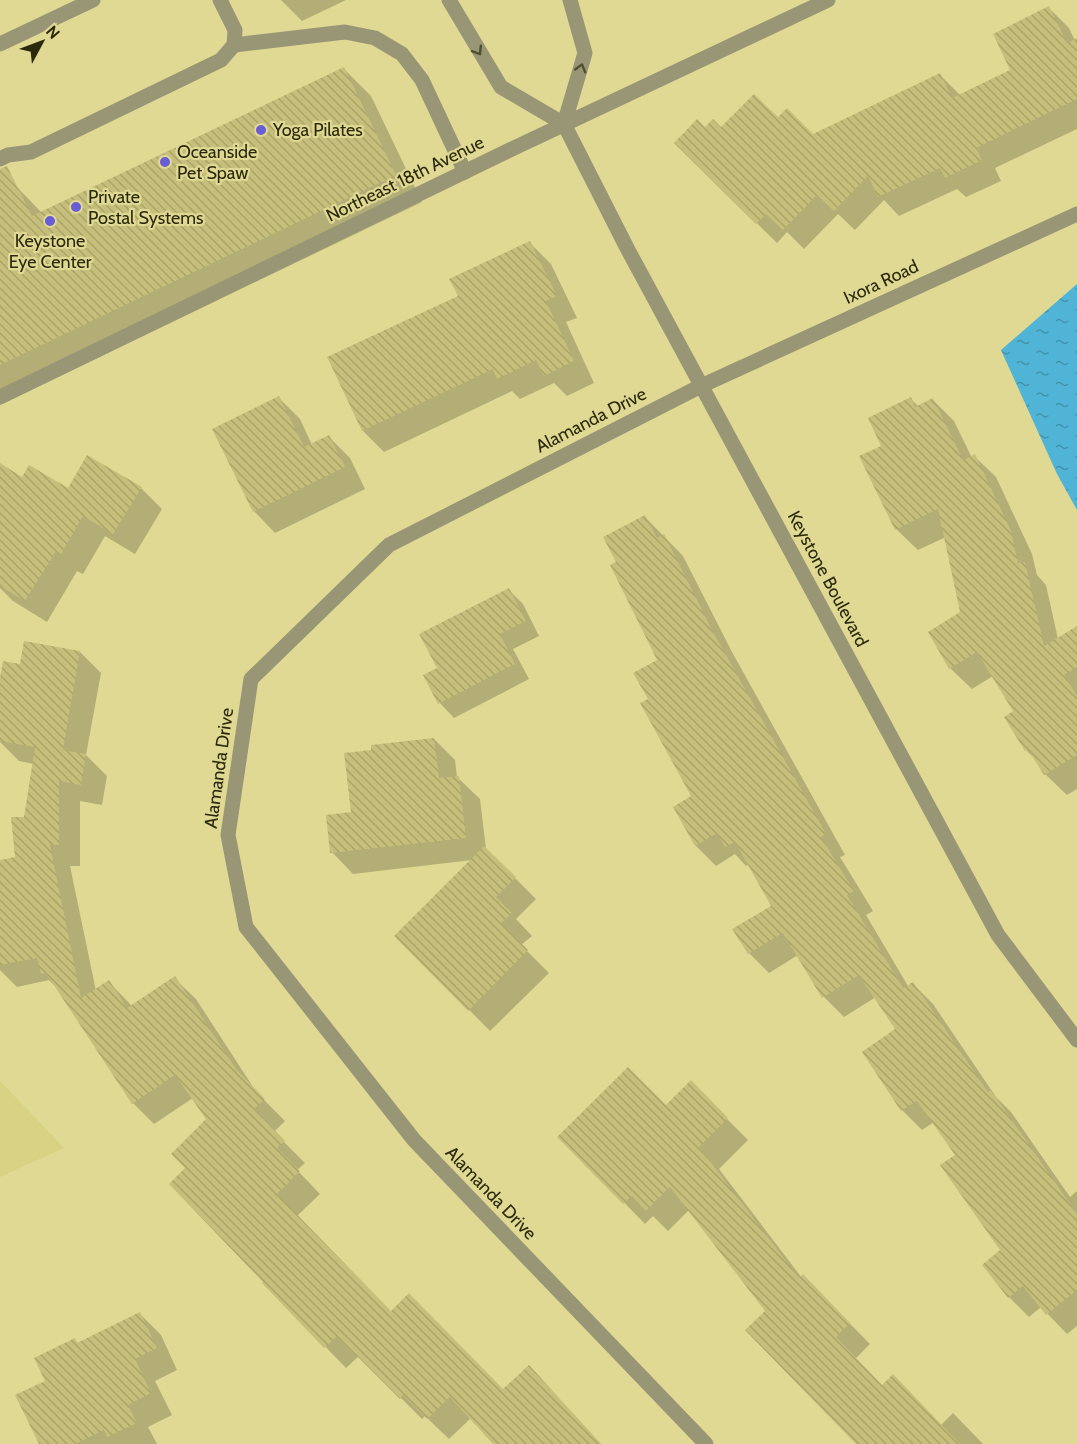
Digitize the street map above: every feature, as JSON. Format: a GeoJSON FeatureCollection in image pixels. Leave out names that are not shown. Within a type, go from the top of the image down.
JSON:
{"type":"FeatureCollection","features":[{"type":"Feature","properties":{"kind":"street"},"geometry":{"type":"LineString","coordinates":[[0,44],[93,0]]}},
{"type":"Feature","properties":{"kind":"street"},"geometry":{"type":"LineString","coordinates":[[0,159],[8,155],[31,152],[221,60],[234,45],[235,30],[220,0]]}},
{"type":"Feature","properties":{"kind":"street"},"geometry":{"type":"LineString","coordinates":[[449,0],[501,87],[564,124],[585,53],[570,0]]}},
{"type":"Feature","properties":{"kind":"street","name":"Northeast 18th Avenue"},"geometry":{"type":"LineString","coordinates":[[0,397],[564,124],[828,0]]}},
{"type":"Feature","properties":{"kind":"street"},"geometry":{"type":"LineString","coordinates":[[234,45],[345,32],[375,38],[402,54],[422,80],[465,172]]}},
{"type":"Feature","properties":{"kind":"street","name":"Keystone Boulevard"},"geometry":{"type":"LineString","coordinates":[[564,124],[627,248],[998,935],[1077,1040]]}},
{"type":"Feature","properties":{"kind":"street","name":"Ixora Road"},"geometry":{"type":"LineString","coordinates":[[701,386],[1077,213]]}},
{"type":"Feature","properties":{"kind":"street","name":"Alamanda Drive"},"geometry":{"type":"LineString","coordinates":[[701,386],[389,545],[250,679],[228,836],[246,927],[414,1140],[706,1444]]}},
{"type":"Feature","properties":{"kind":"shaded area"},"geometry":{"type":"Polygon","coordinates":[[[0,1081],[64,1148],[0,1177],[0,1081]]]}},
{"type":"Feature","properties":{"kind":"water"},"geometry":{"type":"Polygon","coordinates":[[[1077,284],[1077,510],[1057,474],[1001,350],[1077,284]]]}},
{"type":"Feature","properties":{"kind":"building"},"geometry":{"type":"Polygon","coordinates":[[[1049,6],[1067,43],[1077,38],[1077,99],[976,148],[982,160],[945,178],[940,168],[878,197],[868,176],[834,211],[817,195],[783,230],[766,214],[756,224],[674,143],[697,119],[705,127],[713,119],[721,127],[754,94],[778,117],[787,108],[813,134],[940,73],[952,98],[1010,70],[993,34],[1049,6]]]}},
{"type":"Feature","properties":{"kind":"building"},"geometry":{"type":"Polygon","coordinates":[[[344,67],[396,175],[0,365],[0,169],[7,166],[32,216],[344,67]]]}},
{"type":"Feature","properties":{"kind":"building"},"geometry":{"type":"Polygon","coordinates":[[[530,241],[557,296],[546,301],[574,361],[544,376],[536,360],[497,379],[493,369],[362,431],[327,357],[458,296],[449,279],[530,241]]]}},
{"type":"Feature","properties":{"kind":"building"},"geometry":{"type":"Polygon","coordinates":[[[279,396],[304,447],[329,435],[345,467],[253,512],[212,429],[279,396]]]}},
{"type":"Feature","properties":{"kind":"building"},"geometry":{"type":"Polygon","coordinates":[[[911,397],[915,407],[933,398],[963,460],[975,454],[1011,531],[1018,563],[1025,562],[1044,646],[1077,626],[1077,667],[1064,675],[1077,696],[1077,755],[1044,775],[1028,749],[1025,751],[1004,717],[1013,711],[977,652],[949,669],[928,632],[960,612],[938,509],[895,530],[859,456],[881,446],[868,418],[911,397]]]}},
{"type":"Feature","properties":{"kind":"building"},"geometry":{"type":"Polygon","coordinates":[[[87,455],[142,487],[113,534],[83,516],[61,554],[56,551],[25,601],[0,586],[0,463],[22,477],[29,465],[68,488],[87,455]]]}},
{"type":"Feature","properties":{"kind":"building"},"geometry":{"type":"Polygon","coordinates":[[[645,515],[657,538],[664,534],[712,630],[826,834],[821,837],[854,891],[847,895],[903,988],[913,982],[988,1092],[991,1090],[1077,1214],[1077,1290],[1046,1315],[1023,1286],[1008,1298],[982,1265],[1000,1250],[940,1165],[955,1155],[917,1101],[901,1111],[862,1052],[895,1029],[859,975],[822,998],[783,933],[748,954],[732,929],[771,906],[735,842],[725,847],[717,833],[695,846],[673,807],[691,796],[640,703],[648,699],[633,673],[657,660],[610,565],[616,562],[603,537],[645,515]]]}},
{"type":"Feature","properties":{"kind":"building"},"geometry":{"type":"Polygon","coordinates":[[[509,588],[526,621],[500,634],[515,664],[438,704],[423,675],[437,668],[419,634],[509,588]]]}},
{"type":"Feature","properties":{"kind":"building"},"geometry":{"type":"Polygon","coordinates":[[[24,641],[80,651],[63,750],[86,754],[81,785],[59,781],[59,845],[50,845],[81,998],[109,980],[127,1008],[175,976],[236,1069],[265,1099],[254,1109],[285,1141],[277,1148],[300,1171],[277,1194],[391,1311],[409,1293],[503,1389],[529,1365],[601,1444],[493,1444],[450,1397],[427,1419],[403,1395],[400,1399],[337,1336],[324,1348],[169,1184],[185,1168],[171,1154],[206,1119],[175,1075],[132,1104],[46,973],[41,974],[37,958],[0,965],[0,860],[15,857],[11,817],[24,817],[35,747],[0,741],[0,678],[3,661],[20,664],[24,641]]]}},
{"type":"Feature","properties":{"kind":"building"},"geometry":{"type":"Polygon","coordinates":[[[434,738],[439,778],[459,776],[466,838],[330,853],[326,815],[351,812],[344,753],[371,750],[371,745],[434,738]]]}},
{"type":"Feature","properties":{"kind":"building"},"geometry":{"type":"Polygon","coordinates":[[[484,846],[516,877],[496,897],[512,913],[501,923],[528,950],[468,1011],[394,936],[484,846]]]}},
{"type":"Feature","properties":{"kind":"building"},"geometry":{"type":"Polygon","coordinates":[[[628,1067],[666,1105],[691,1080],[728,1118],[699,1147],[799,1278],[803,1274],[850,1323],[836,1337],[882,1385],[893,1374],[960,1444],[856,1444],[745,1330],[765,1311],[670,1187],[646,1211],[632,1196],[623,1204],[557,1137],[628,1067]]]}},
{"type":"Feature","properties":{"kind":"building"},"geometry":{"type":"Polygon","coordinates":[[[140,1312],[157,1348],[135,1359],[151,1393],[128,1405],[137,1423],[107,1437],[104,1430],[75,1444],[39,1444],[15,1395],[45,1381],[34,1358],[75,1338],[77,1343],[140,1312]]]}},
{"type":"Feature","properties":{"kind":"place","name":"Yoga Pilates"},"geometry":{"type":"Point","coordinates":[261,130]}},
{"type":"Feature","properties":{"kind":"place","name":"Oceanside Pet Spaw"},"geometry":{"type":"Point","coordinates":[165,162]}},
{"type":"Feature","properties":{"kind":"place","name":"Private Postal Systems"},"geometry":{"type":"Point","coordinates":[76,207]}},
{"type":"Feature","properties":{"kind":"place","name":"Keystone Eye Center"},"geometry":{"type":"Point","coordinates":[50,221]}}]}
